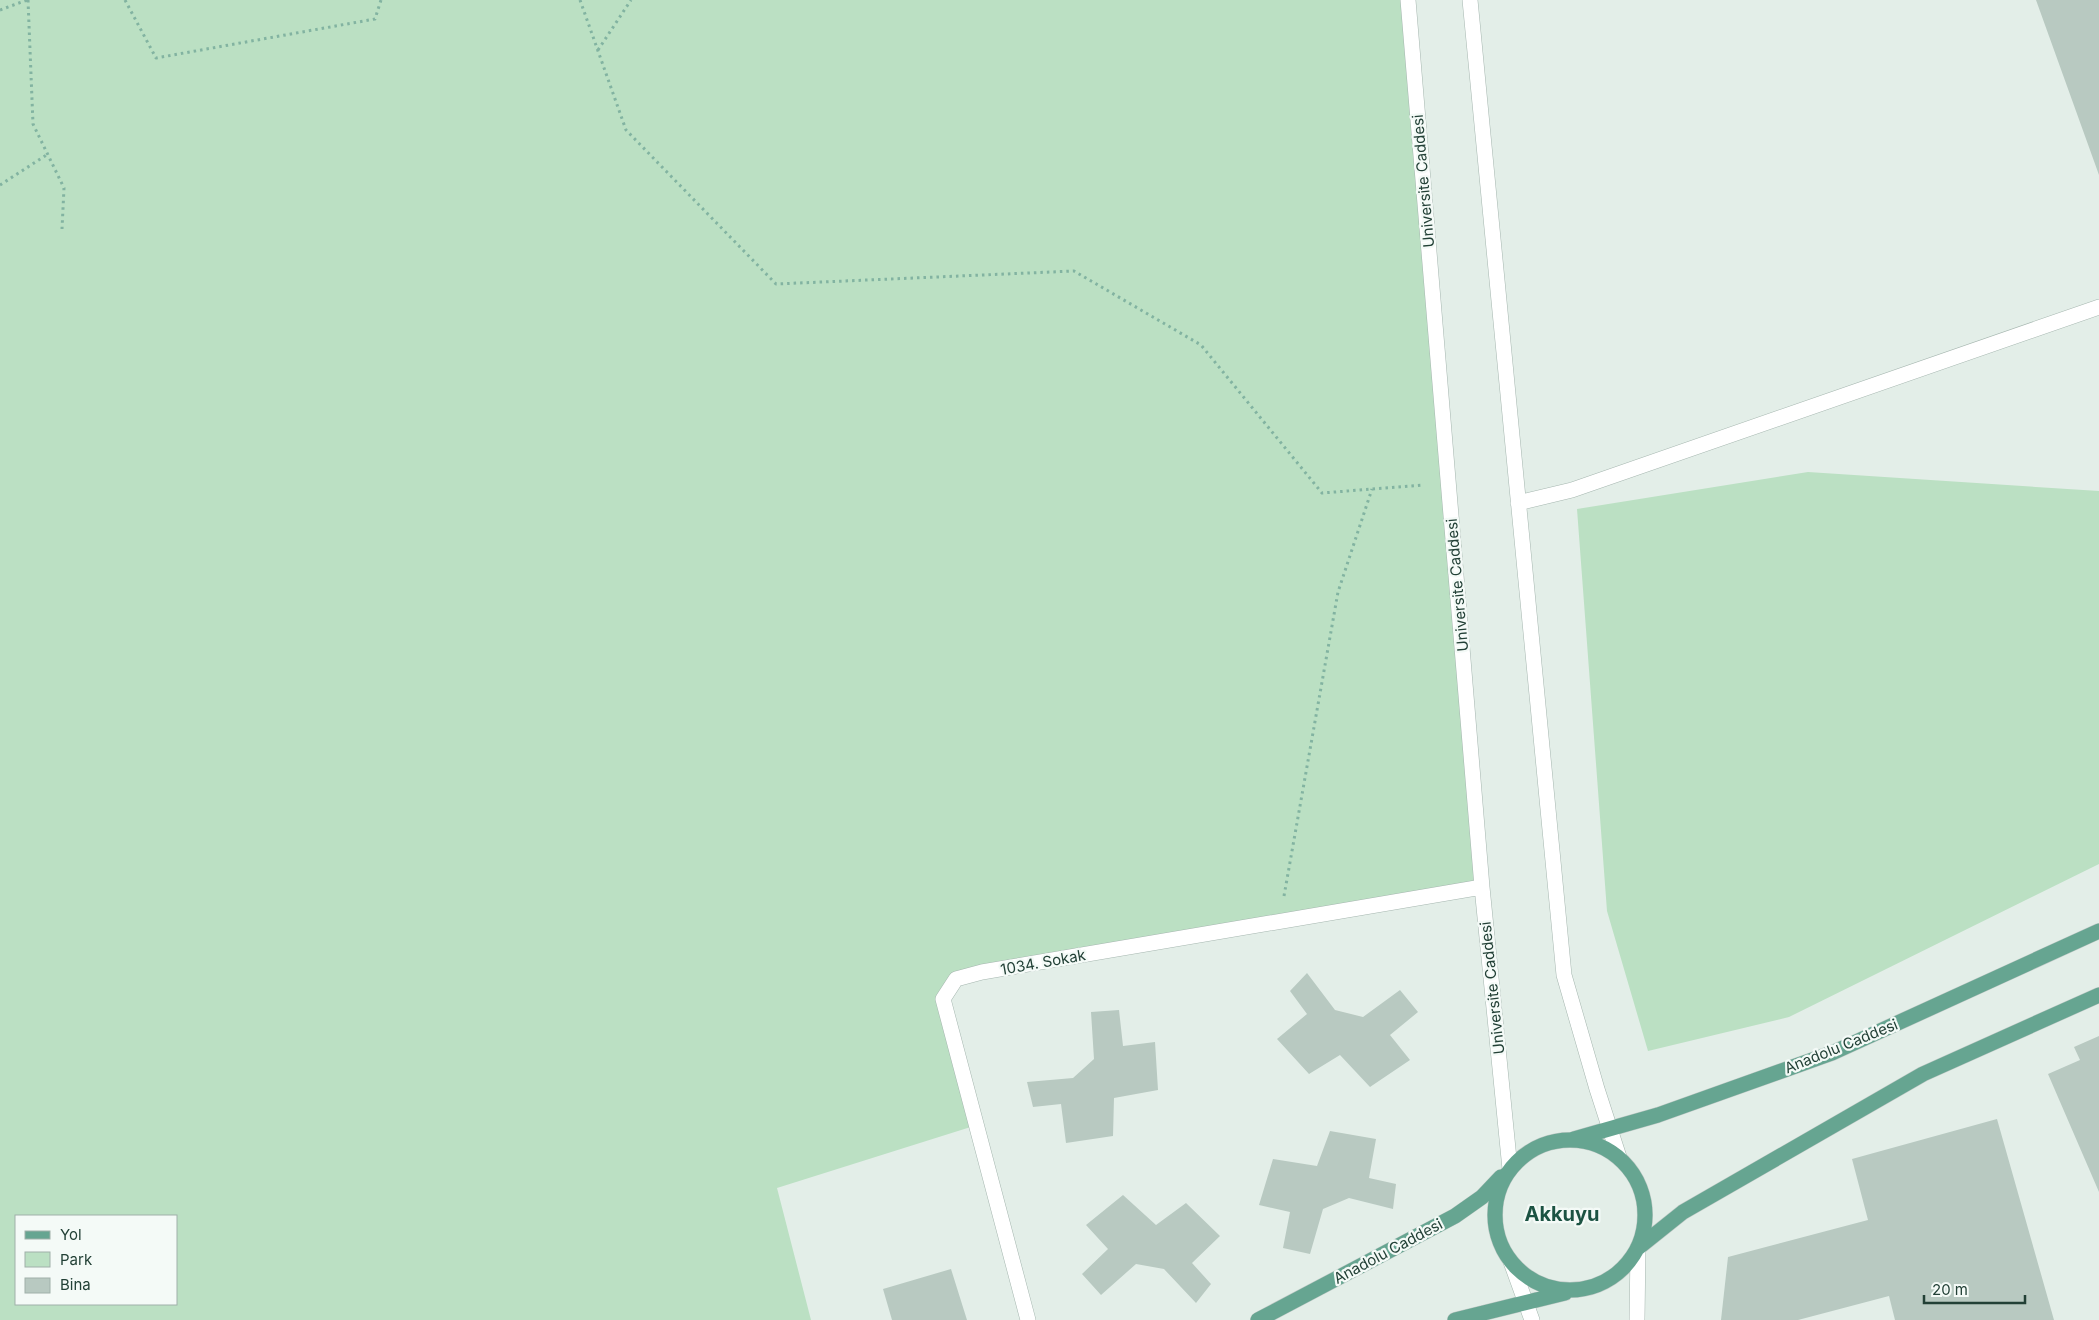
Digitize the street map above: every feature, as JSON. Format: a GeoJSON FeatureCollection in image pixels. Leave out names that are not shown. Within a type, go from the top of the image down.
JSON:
{"type":"FeatureCollection","features":[{"type":"Feature","properties":{"kind":"main road","name":"Anadolu Caddesi"},"geometry":{"type":"LineString","coordinates":[[1574,1139],[1658,1115],[1832,1053],[2099,931]]}},
{"type":"Feature","properties":{"kind":"main road"},"geometry":{"type":"LineString","coordinates":[[1638,1248],[1683,1212],[1923,1074],[2099,994]]}},
{"type":"Feature","properties":{"kind":"main road"},"geometry":{"type":"LineString","coordinates":[[1455,1320],[1578,1290],[1603,1283],[1624,1269],[1638,1248],[1645,1224],[1644,1199],[1635,1176],[1619,1157],[1598,1144],[1574,1139],[1550,1142],[1527,1152],[1510,1169],[1498,1191],[1495,1216],[1499,1240],[1511,1262],[1530,1279],[1553,1289],[1578,1290]]}},
{"type":"Feature","properties":{"kind":"main road","name":"Anadolu Caddesi"},"geometry":{"type":"LineString","coordinates":[[1258,1320],[1455,1216],[1482,1197],[1510,1169]]}},
{"type":"Feature","properties":{"kind":"street","name":"Universite Caddesi"},"geometry":{"type":"LineString","coordinates":[[1408,0],[1482,887],[1510,1169]]}},
{"type":"Feature","properties":{"kind":"street"},"geometry":{"type":"LineString","coordinates":[[1470,0],[1564,975],[1619,1157]]}},
{"type":"Feature","properties":{"kind":"street"},"geometry":{"type":"LineString","coordinates":[[1518,503],[1572,490],[2099,307]]}},
{"type":"Feature","properties":{"kind":"street","name":"1034. Sokak"},"geometry":{"type":"LineString","coordinates":[[1028,1320],[943,999],[956,979],[982,972],[1482,887]]}},
{"type":"Feature","properties":{"kind":"street"},"geometry":{"type":"LineString","coordinates":[[1637,1320],[1638,1248]]}},
{"type":"Feature","properties":{"kind":"street"},"geometry":{"type":"LineString","coordinates":[[1511,1262],[1532,1320]]}},
{"type":"Feature","properties":{"kind":"path"},"geometry":{"type":"LineString","coordinates":[[0,10],[27,0],[33,124],[64,188],[62,230]]}},
{"type":"Feature","properties":{"kind":"path"},"geometry":{"type":"LineString","coordinates":[[124,0],[156,58],[376,19],[381,0]]}},
{"type":"Feature","properties":{"kind":"path"},"geometry":{"type":"LineString","coordinates":[[580,0],[626,130],[776,284],[1074,271],[1202,345],[1322,493],[1448,483]]}},
{"type":"Feature","properties":{"kind":"path"},"geometry":{"type":"LineString","coordinates":[[598,50],[630,0]]}},
{"type":"Feature","properties":{"kind":"path"},"geometry":{"type":"LineString","coordinates":[[0,185],[48,154]]}},
{"type":"Feature","properties":{"kind":"path"},"geometry":{"type":"LineString","coordinates":[[1279,921],[1338,592],[1372,489]]}},
{"type":"Feature","properties":{"kind":"green space"},"geometry":{"type":"Polygon","coordinates":[[[0,0],[1408,0],[1482,887],[956,979],[943,999],[977,1125],[777,1188],[811,1320],[0,1320],[0,0]]]}},
{"type":"Feature","properties":{"kind":"green space"},"geometry":{"type":"Polygon","coordinates":[[[1808,472],[2099,491],[2099,864],[1789,1017],[1648,1051],[1607,911],[1577,509],[1808,472]]]}},
{"type":"Feature","properties":{"kind":"building"},"geometry":{"type":"Polygon","coordinates":[[[2036,0],[2099,0],[2099,175],[2036,0]]]}},
{"type":"Feature","properties":{"kind":"building"},"geometry":{"type":"Polygon","coordinates":[[[1307,973],[1335,1010],[1363,1017],[1400,990],[1418,1012],[1390,1035],[1410,1060],[1370,1087],[1340,1055],[1309,1074],[1277,1039],[1307,1014],[1290,991],[1307,973]]]}},
{"type":"Feature","properties":{"kind":"building"},"geometry":{"type":"Polygon","coordinates":[[[1119,1010],[1123,1046],[1155,1042],[1158,1090],[1114,1098],[1113,1136],[1066,1143],[1061,1104],[1033,1107],[1027,1082],[1073,1078],[1094,1059],[1091,1012],[1119,1010]]]}},
{"type":"Feature","properties":{"kind":"building"},"geometry":{"type":"Polygon","coordinates":[[[2099,1036],[2099,1192],[2048,1074],[2080,1060],[2074,1047],[2099,1036]]]}},
{"type":"Feature","properties":{"kind":"building"},"geometry":{"type":"Polygon","coordinates":[[[1997,1119],[2054,1320],[1895,1320],[1889,1296],[1798,1320],[1721,1320],[1728,1257],[1868,1220],[1852,1159],[1997,1119]]]}},
{"type":"Feature","properties":{"kind":"building"},"geometry":{"type":"Polygon","coordinates":[[[1330,1131],[1376,1139],[1369,1178],[1396,1184],[1393,1209],[1349,1198],[1323,1209],[1310,1254],[1283,1248],[1290,1212],[1259,1205],[1273,1159],[1317,1166],[1330,1131]]]}},
{"type":"Feature","properties":{"kind":"building"},"geometry":{"type":"Polygon","coordinates":[[[1123,1195],[1156,1225],[1186,1203],[1220,1236],[1192,1263],[1211,1284],[1196,1303],[1164,1269],[1136,1264],[1101,1295],[1082,1274],[1108,1249],[1086,1225],[1123,1195]]]}},
{"type":"Feature","properties":{"kind":"building"},"geometry":{"type":"Polygon","coordinates":[[[951,1269],[967,1320],[892,1320],[883,1289],[951,1269]]]}},
{"type":"Feature","properties":{"kind":"district","name":"Akkuyu"},"geometry":{"type":"Point","coordinates":[1562,1214]}}]}
